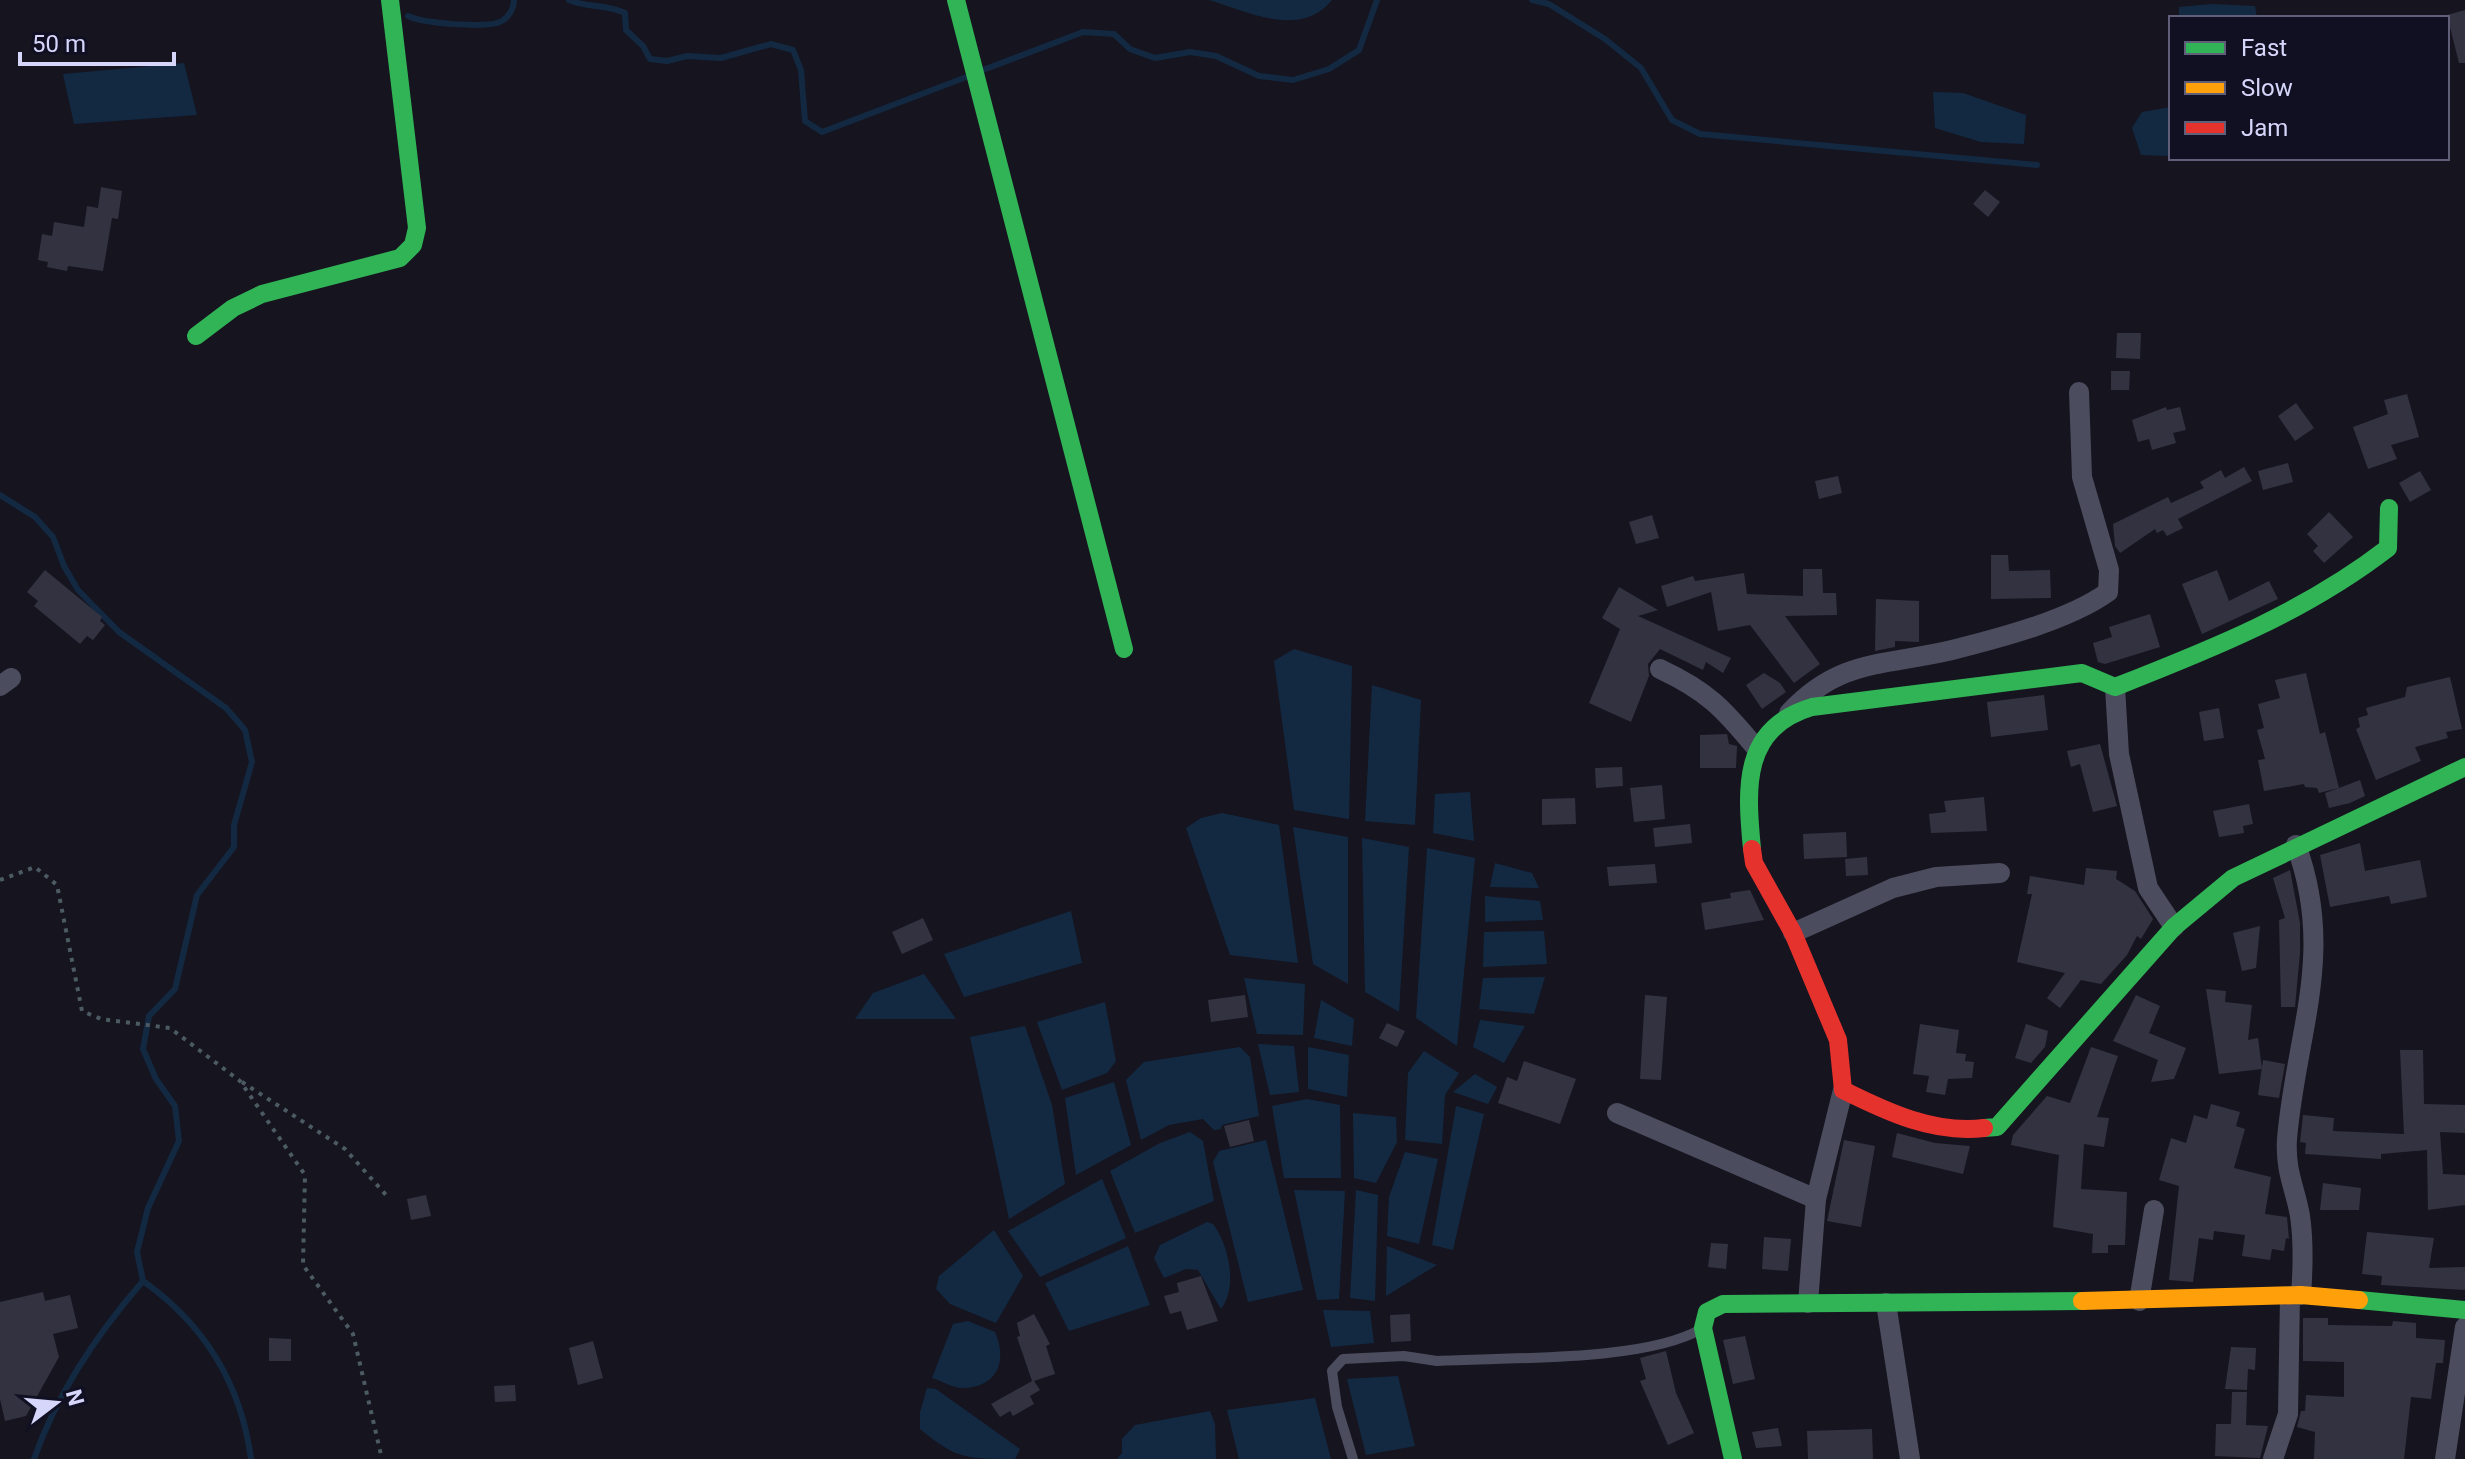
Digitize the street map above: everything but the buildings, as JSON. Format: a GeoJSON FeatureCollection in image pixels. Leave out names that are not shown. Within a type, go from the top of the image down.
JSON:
{"type":"FeatureCollection","features":[{"type":"Feature","properties":{"kind":"street"},"geometry":{"type":"LineString","coordinates":[[196,336],[233,308],[262,294],[400,258],[413,245],[417,228],[390,0]]}},
{"type":"Feature","properties":{"kind":"street"},"geometry":{"type":"LineString","coordinates":[[956,0],[1124,649]]}},
{"type":"Feature","properties":{"kind":"street"},"geometry":{"type":"LineString","coordinates":[[1808,1303],[1816,1199],[1843,1090],[1838,1040],[1793,933],[1754,863],[1748,808],[1756,748],[1806,695],[1831,677],[1868,665],[1951,650],[2081,611],[2108,592],[2109,570],[2082,477],[2079,392]]}},
{"type":"Feature","properties":{"kind":"street"},"geometry":{"type":"LineString","coordinates":[[1786,715],[1812,707],[2082,673],[2115,687],[2226,644],[2354,577],[2388,548],[2389,508]]}},
{"type":"Feature","properties":{"kind":"street"},"geometry":{"type":"LineString","coordinates":[[1660,669],[1700,688],[1725,710],[1756,748]]}},
{"type":"Feature","properties":{"kind":"street"},"geometry":{"type":"LineString","coordinates":[[2115,687],[2119,754],[2148,888],[2174,927]]}},
{"type":"Feature","properties":{"kind":"street"},"geometry":{"type":"LineString","coordinates":[[1843,1090],[1881,1109],[1927,1125],[1968,1132],[1997,1127],[2174,927],[2233,878],[2296,845],[2465,767]]}},
{"type":"Feature","properties":{"kind":"street"},"geometry":{"type":"LineString","coordinates":[[2273,1459],[2288,1414],[2295,1296],[2304,1254],[2299,1212],[2287,1177],[2287,1139],[2311,1004],[2315,928],[2308,879],[2296,845]]}},
{"type":"Feature","properties":{"kind":"street"},"geometry":{"type":"LineString","coordinates":[[1793,933],[1893,888],[1936,877],[2000,873]]}},
{"type":"Feature","properties":{"kind":"street"},"geometry":{"type":"LineString","coordinates":[[1617,1113],[1816,1199]]}},
{"type":"Feature","properties":{"kind":"street"},"geometry":{"type":"LineString","coordinates":[[2139,1301],[2154,1210]]}},
{"type":"Feature","properties":{"kind":"street"},"geometry":{"type":"LineString","coordinates":[[1733,1459],[1703,1328],[1707,1312],[1723,1304],[2139,1301],[2295,1296],[2465,1310]]}},
{"type":"Feature","properties":{"kind":"street"},"geometry":{"type":"LineString","coordinates":[[1886,1303],[1910,1459]]}},
{"type":"Feature","properties":{"kind":"street"},"geometry":{"type":"LineString","coordinates":[[2445,1459],[2465,1327]]}},
{"type":"Feature","properties":{"kind":"lane"},"geometry":{"type":"LineString","coordinates":[[1353,1459],[1337,1407],[1332,1371],[1343,1359],[1404,1356],[1437,1361],[1635,1350],[1681,1341],[1703,1328]]}},
{"type":"Feature","properties":{"kind":"path"},"geometry":{"type":"LineString","coordinates":[[0,880],[35,867],[57,885],[82,1011],[101,1019],[170,1028],[240,1081],[345,1149],[386,1195]]}},
{"type":"Feature","properties":{"kind":"path"},"geometry":{"type":"LineString","coordinates":[[240,1081],[305,1175],[303,1265],[353,1334],[382,1459]]}},
{"type":"Feature","properties":{"kind":"water"},"geometry":{"type":"Polygon","coordinates":[[[1209,0],[1332,0],[1319,12],[1290,20],[1257,16],[1209,0]]]}},
{"type":"Feature","properties":{"kind":"water"},"geometry":{"type":"Polygon","coordinates":[[[2211,4],[2255,6],[2257,16],[2179,16],[2179,7],[2211,4]]]}},
{"type":"Feature","properties":{"kind":"water"},"geometry":{"type":"Polygon","coordinates":[[[184,63],[197,115],[74,124],[63,74],[184,63]]]}},
{"type":"Feature","properties":{"kind":"water"},"geometry":{"type":"Polygon","coordinates":[[[1933,92],[1963,93],[2026,115],[2024,144],[1981,142],[1935,128],[1933,92]]]}},
{"type":"Feature","properties":{"kind":"water"},"geometry":{"type":"Polygon","coordinates":[[[2169,107],[2169,156],[2141,155],[2132,128],[2142,112],[2169,107]]]}},
{"type":"Feature","properties":{"kind":"water"},"geometry":{"type":"Polygon","coordinates":[[[1294,649],[1352,666],[1349,819],[1294,810],[1274,661],[1294,649]]]}},
{"type":"Feature","properties":{"kind":"water"},"geometry":{"type":"Polygon","coordinates":[[[1372,685],[1421,700],[1415,825],[1365,821],[1372,685]]]}},
{"type":"Feature","properties":{"kind":"water"},"geometry":{"type":"Polygon","coordinates":[[[1470,792],[1474,841],[1433,833],[1435,794],[1470,792]]]}},
{"type":"Feature","properties":{"kind":"water"},"geometry":{"type":"Polygon","coordinates":[[[1222,813],[1279,825],[1298,963],[1230,955],[1186,828],[1201,818],[1222,813]]]}},
{"type":"Feature","properties":{"kind":"water"},"geometry":{"type":"Polygon","coordinates":[[[1293,827],[1348,837],[1348,984],[1313,964],[1293,827]]]}},
{"type":"Feature","properties":{"kind":"water"},"geometry":{"type":"Polygon","coordinates":[[[1362,838],[1409,847],[1399,1012],[1365,992],[1362,838]]]}},
{"type":"Feature","properties":{"kind":"water"},"geometry":{"type":"Polygon","coordinates":[[[1427,848],[1475,858],[1457,1046],[1416,1018],[1427,848]]]}},
{"type":"Feature","properties":{"kind":"water"},"geometry":{"type":"Polygon","coordinates":[[[1495,863],[1532,873],[1539,888],[1490,887],[1495,863]]]}},
{"type":"Feature","properties":{"kind":"water"},"geometry":{"type":"Polygon","coordinates":[[[1485,896],[1540,901],[1543,920],[1485,922],[1485,896]]]}},
{"type":"Feature","properties":{"kind":"water"},"geometry":{"type":"Polygon","coordinates":[[[1071,911],[1082,963],[964,997],[944,954],[1071,911]]]}},
{"type":"Feature","properties":{"kind":"water"},"geometry":{"type":"Polygon","coordinates":[[[1544,931],[1547,964],[1483,967],[1484,932],[1544,931]]]}},
{"type":"Feature","properties":{"kind":"water"},"geometry":{"type":"Polygon","coordinates":[[[924,974],[956,1019],[855,1019],[873,993],[924,974]]]}},
{"type":"Feature","properties":{"kind":"water"},"geometry":{"type":"Polygon","coordinates":[[[1545,977],[1534,1014],[1479,1009],[1483,978],[1545,977]]]}},
{"type":"Feature","properties":{"kind":"water"},"geometry":{"type":"Polygon","coordinates":[[[1244,978],[1305,984],[1303,1035],[1257,1034],[1244,978]]]}},
{"type":"Feature","properties":{"kind":"water"},"geometry":{"type":"Polygon","coordinates":[[[1321,1000],[1354,1019],[1352,1046],[1314,1038],[1321,1000]]]}},
{"type":"Feature","properties":{"kind":"water"},"geometry":{"type":"Polygon","coordinates":[[[1105,1002],[1116,1061],[1107,1073],[1062,1090],[1037,1022],[1105,1002]]]}},
{"type":"Feature","properties":{"kind":"water"},"geometry":{"type":"Polygon","coordinates":[[[1480,1020],[1525,1026],[1504,1063],[1473,1047],[1480,1020]]]}},
{"type":"Feature","properties":{"kind":"water"},"geometry":{"type":"Polygon","coordinates":[[[1025,1026],[1052,1105],[1065,1184],[1009,1219],[970,1037],[1025,1026]]]}},
{"type":"Feature","properties":{"kind":"water"},"geometry":{"type":"Polygon","coordinates":[[[1258,1044],[1294,1046],[1299,1092],[1270,1095],[1258,1044]]]}},
{"type":"Feature","properties":{"kind":"water"},"geometry":{"type":"Polygon","coordinates":[[[1240,1047],[1250,1057],[1259,1116],[1214,1130],[1203,1119],[1169,1125],[1141,1140],[1126,1080],[1144,1062],[1240,1047]]]}},
{"type":"Feature","properties":{"kind":"water"},"geometry":{"type":"Polygon","coordinates":[[[1308,1047],[1349,1055],[1347,1097],[1308,1089],[1308,1047]]]}},
{"type":"Feature","properties":{"kind":"water"},"geometry":{"type":"Polygon","coordinates":[[[1424,1051],[1459,1073],[1445,1095],[1442,1144],[1405,1140],[1408,1073],[1424,1051]]]}},
{"type":"Feature","properties":{"kind":"water"},"geometry":{"type":"Polygon","coordinates":[[[1475,1074],[1497,1087],[1488,1104],[1453,1092],[1475,1074]]]}},
{"type":"Feature","properties":{"kind":"water"},"geometry":{"type":"Polygon","coordinates":[[[1114,1082],[1131,1145],[1076,1175],[1065,1098],[1114,1082]]]}},
{"type":"Feature","properties":{"kind":"water"},"geometry":{"type":"Polygon","coordinates":[[[1307,1099],[1340,1105],[1341,1178],[1284,1178],[1272,1106],[1307,1099]]]}},
{"type":"Feature","properties":{"kind":"water"},"geometry":{"type":"Polygon","coordinates":[[[1456,1106],[1484,1114],[1453,1250],[1432,1245],[1456,1106]]]}},
{"type":"Feature","properties":{"kind":"water"},"geometry":{"type":"Polygon","coordinates":[[[1353,1113],[1396,1117],[1397,1142],[1376,1183],[1354,1178],[1353,1113]]]}},
{"type":"Feature","properties":{"kind":"water"},"geometry":{"type":"Polygon","coordinates":[[[1190,1132],[1203,1141],[1214,1201],[1135,1233],[1110,1171],[1160,1143],[1190,1132]]]}},
{"type":"Feature","properties":{"kind":"water"},"geometry":{"type":"Polygon","coordinates":[[[1266,1140],[1303,1290],[1248,1302],[1213,1162],[1219,1151],[1266,1140]]]}},
{"type":"Feature","properties":{"kind":"water"},"geometry":{"type":"Polygon","coordinates":[[[1405,1152],[1438,1159],[1419,1244],[1387,1236],[1389,1197],[1405,1152]]]}},
{"type":"Feature","properties":{"kind":"water"},"geometry":{"type":"Polygon","coordinates":[[[1102,1179],[1126,1238],[1040,1277],[1008,1231],[1102,1179]]]}},
{"type":"Feature","properties":{"kind":"water"},"geometry":{"type":"Polygon","coordinates":[[[1294,1190],[1345,1191],[1339,1299],[1317,1300],[1294,1190]]]}},
{"type":"Feature","properties":{"kind":"water"},"geometry":{"type":"Polygon","coordinates":[[[1356,1190],[1378,1195],[1375,1301],[1350,1298],[1356,1190]]]}},
{"type":"Feature","properties":{"kind":"water"},"geometry":{"type":"Polygon","coordinates":[[[1207,1222],[1213,1224],[1219,1233],[1229,1266],[1229,1289],[1221,1309],[1198,1270],[1186,1269],[1164,1278],[1154,1258],[1160,1245],[1207,1222]]]}},
{"type":"Feature","properties":{"kind":"water"},"geometry":{"type":"Polygon","coordinates":[[[994,1230],[1023,1276],[996,1323],[950,1304],[936,1289],[939,1276],[994,1230]]]}},
{"type":"Feature","properties":{"kind":"water"},"geometry":{"type":"Polygon","coordinates":[[[1128,1246],[1150,1305],[1069,1331],[1045,1283],[1128,1246]]]}},
{"type":"Feature","properties":{"kind":"water"},"geometry":{"type":"Polygon","coordinates":[[[1387,1246],[1437,1265],[1386,1296],[1387,1246]]]}},
{"type":"Feature","properties":{"kind":"water"},"geometry":{"type":"Polygon","coordinates":[[[1323,1310],[1370,1311],[1374,1343],[1331,1347],[1323,1310]]]}},
{"type":"Feature","properties":{"kind":"water"},"geometry":{"type":"Polygon","coordinates":[[[968,1321],[995,1332],[1000,1362],[991,1378],[984,1383],[959,1388],[932,1378],[953,1324],[968,1321]]]}},
{"type":"Feature","properties":{"kind":"water"},"geometry":{"type":"Polygon","coordinates":[[[1398,1376],[1415,1446],[1366,1455],[1347,1379],[1398,1376]]]}},
{"type":"Feature","properties":{"kind":"water"},"geometry":{"type":"Polygon","coordinates":[[[927,1388],[936,1389],[1020,1449],[1015,1459],[985,1459],[953,1452],[920,1429],[920,1412],[927,1388]]]}},
{"type":"Feature","properties":{"kind":"water"},"geometry":{"type":"Polygon","coordinates":[[[1315,1398],[1331,1459],[1239,1459],[1227,1410],[1315,1398]]]}},
{"type":"Feature","properties":{"kind":"water"},"geometry":{"type":"Polygon","coordinates":[[[1210,1411],[1215,1424],[1216,1459],[1117,1459],[1122,1453],[1122,1439],[1135,1425],[1210,1411]]]}},
{"type":"Feature","properties":{"kind":"waterway"},"geometry":{"type":"LineString","coordinates":[[408,16],[427,21],[483,25],[502,21],[509,15],[514,0]]}},
{"type":"Feature","properties":{"kind":"waterway"},"geometry":{"type":"LineString","coordinates":[[569,0],[625,13],[626,30],[643,46],[650,59],[667,61],[687,56],[721,58],[771,44],[793,50],[801,70],[805,121],[822,132],[969,76]]}},
{"type":"Feature","properties":{"kind":"waterway"},"geometry":{"type":"LineString","coordinates":[[983,70],[1083,32],[1114,34],[1130,49],[1155,58],[1190,52],[1216,56],[1259,76],[1293,80],[1329,69],[1359,50],[1377,0]]}},
{"type":"Feature","properties":{"kind":"waterway"},"geometry":{"type":"LineString","coordinates":[[1532,0],[1549,4],[1605,39],[1641,68],[1672,120],[1700,134],[2037,165]]}},
{"type":"Feature","properties":{"kind":"waterway"},"geometry":{"type":"LineString","coordinates":[[0,495],[35,517],[53,537],[64,566],[78,590],[119,632],[226,708],[245,730],[252,762],[234,825],[234,847],[197,895],[175,989],[149,1016],[143,1049],[156,1079],[175,1106],[179,1141],[148,1208],[137,1252],[143,1281],[185,1317],[202,1337],[229,1381],[239,1406],[251,1459]]}},
{"type":"Feature","properties":{"kind":"waterway"},"geometry":{"type":"LineString","coordinates":[[34,1459],[54,1411],[80,1365],[143,1281]]}},
{"type":"Feature","properties":{"kind":"traffic: fast"},"geometry":{"type":"LineString","coordinates":[[196,336],[233,308],[262,294],[400,258],[413,245],[417,228],[390,0]]}},
{"type":"Feature","properties":{"kind":"traffic: fast"},"geometry":{"type":"LineString","coordinates":[[956,0],[1124,649]]}},
{"type":"Feature","properties":{"kind":"traffic: fast"},"geometry":{"type":"LineString","coordinates":[[1752,849],[1749,804],[1754,763],[1772,729],[1789,717],[1812,707],[2082,673],[2115,687],[2257,627],[2356,571],[2388,548],[2389,508]]}},
{"type":"Feature","properties":{"kind":"traffic: fast"},"geometry":{"type":"LineString","coordinates":[[1984,1128],[1997,1127],[2174,927],[2233,878],[2465,767]]}},
{"type":"Feature","properties":{"kind":"traffic: fast"},"geometry":{"type":"LineString","coordinates":[[2359,1300],[2465,1310]]}},
{"type":"Feature","properties":{"kind":"traffic: fast"},"geometry":{"type":"LineString","coordinates":[[1733,1459],[1703,1328],[1707,1312],[1723,1304],[2082,1301]]}},
{"type":"Feature","properties":{"kind":"traffic: slow"},"geometry":{"type":"LineString","coordinates":[[2082,1301],[2301,1295],[2359,1300]]}},
{"type":"Feature","properties":{"kind":"traffic: jam"},"geometry":{"type":"LineString","coordinates":[[1752,849],[1754,863],[1793,933],[1838,1040],[1843,1090],[1911,1120],[1947,1128],[1984,1128]]}}]}
